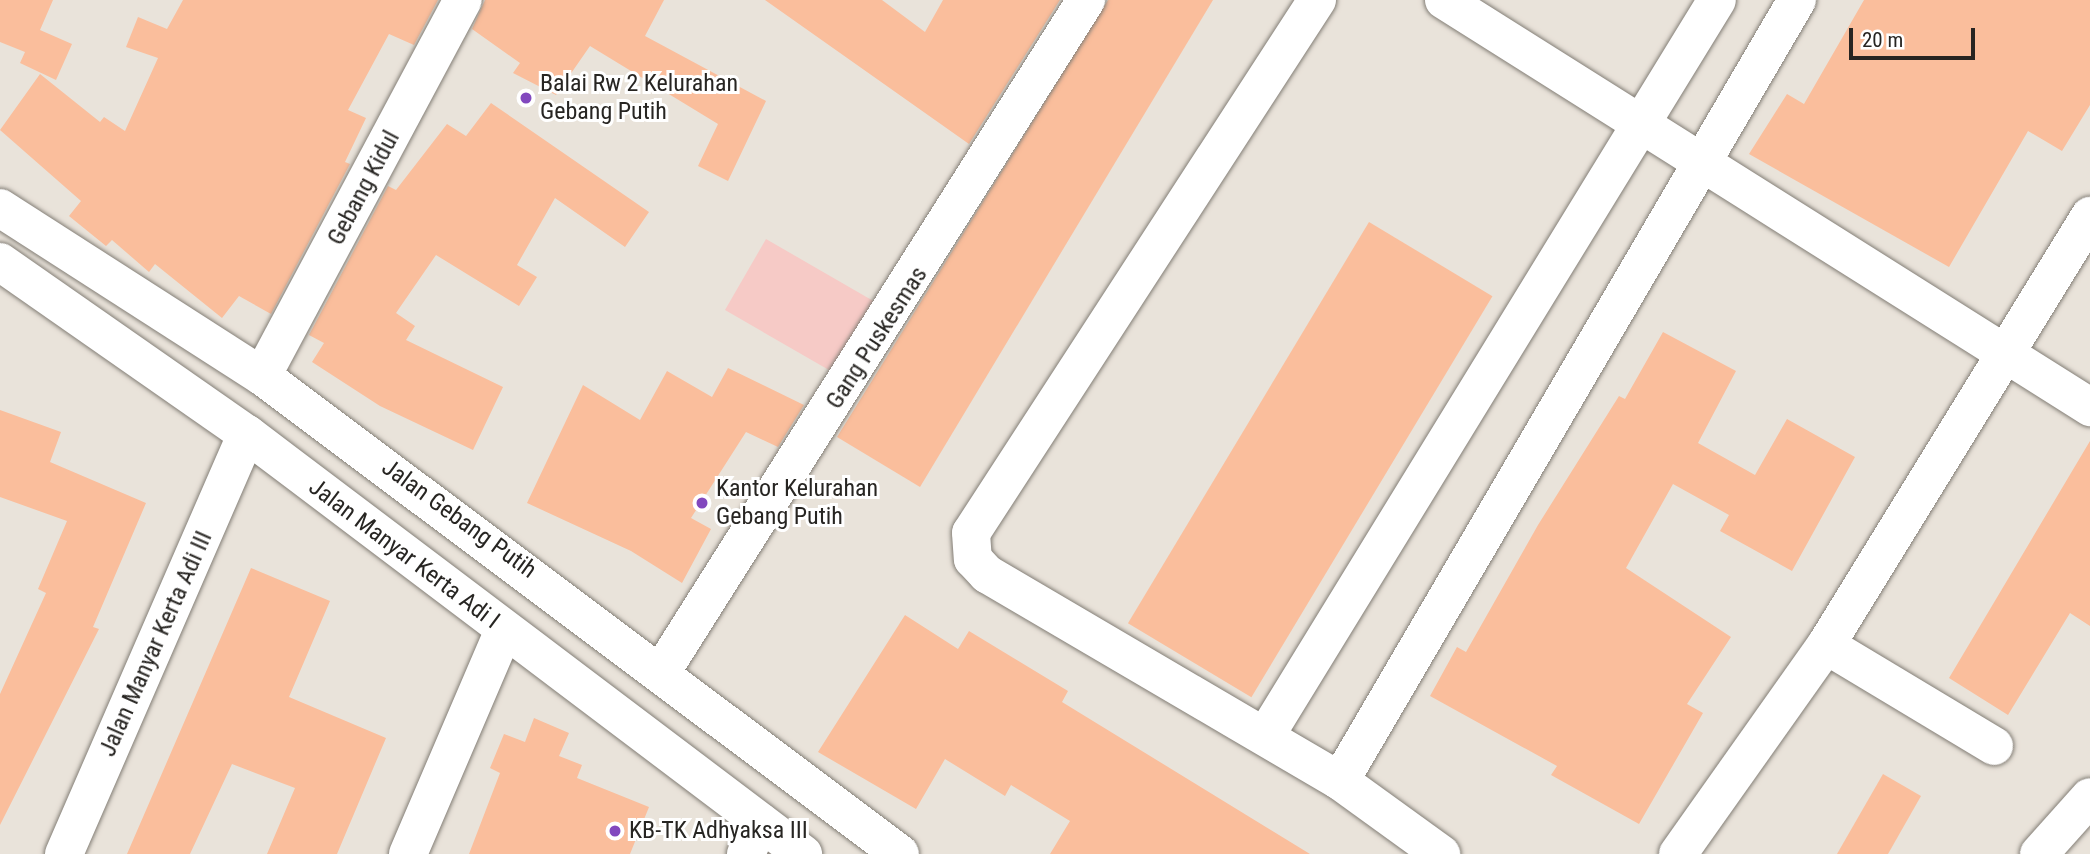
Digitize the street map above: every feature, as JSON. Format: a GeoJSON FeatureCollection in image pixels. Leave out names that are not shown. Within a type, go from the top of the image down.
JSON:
{"type":"FeatureCollection","features":[{"type":"Feature","properties":{"kind":"street","name":"Gebang Kidul"},"geometry":{"type":"LineString","coordinates":[[262,376],[463,0]]}},
{"type":"Feature","properties":{"kind":"street","name":"Gang Puskesmas"},"geometry":{"type":"LineString","coordinates":[[662,671],[1086,0]]}},
{"type":"Feature","properties":{"kind":"street"},"geometry":{"type":"LineString","coordinates":[[1317,0],[971,533],[973,559],[987,574],[1340,781],[1441,854]]}},
{"type":"Feature","properties":{"kind":"street"},"geometry":{"type":"LineString","coordinates":[[1444,0],[2090,407]]}},
{"type":"Feature","properties":{"kind":"street"},"geometry":{"type":"LineString","coordinates":[[1266,736],[1717,0]]}},
{"type":"Feature","properties":{"kind":"street"},"geometry":{"type":"LineString","coordinates":[[1340,781],[1705,163],[1797,0]]}},
{"type":"Feature","properties":{"kind":"street","name":"Jalan Gebang Putih"},"geometry":{"type":"LineString","coordinates":[[0,208],[262,376],[662,671],[900,854]]}},
{"type":"Feature","properties":{"kind":"street"},"geometry":{"type":"LineString","coordinates":[[1678,854],[1826,645],[2090,216]]}},
{"type":"Feature","properties":{"kind":"street","name":"Jalan Manyar Kerta Adi I"},"geometry":{"type":"LineString","coordinates":[[0,262],[247,434],[504,630],[753,838],[803,854]]}},
{"type":"Feature","properties":{"kind":"street","name":"Jalan Manyar Kerta Adi III"},"geometry":{"type":"LineString","coordinates":[[64,854],[247,434]]}},
{"type":"Feature","properties":{"kind":"street"},"geometry":{"type":"LineString","coordinates":[[408,854],[504,630]]}},
{"type":"Feature","properties":{"kind":"street"},"geometry":{"type":"LineString","coordinates":[[1826,645],[1994,746]]}},
{"type":"Feature","properties":{"kind":"street"},"geometry":{"type":"LineString","coordinates":[[2039,854],[2090,797]]}},
{"type":"Feature","properties":{"kind":"shaded area"},"geometry":{"type":"Polygon","coordinates":[[[766,239],[875,302],[834,373],[725,310],[766,239]]]}},
{"type":"Feature","properties":{"kind":"building"},"geometry":{"type":"Polygon","coordinates":[[[0,0],[53,0],[40,30],[72,44],[56,80],[20,63],[25,52],[0,42],[0,0]]]}},
{"type":"Feature","properties":{"kind":"building"},"geometry":{"type":"Polygon","coordinates":[[[183,0],[438,0],[414,45],[389,34],[348,110],[366,118],[345,162],[350,164],[271,314],[239,296],[222,318],[155,264],[149,272],[112,240],[106,246],[69,216],[81,201],[0,130],[40,74],[100,122],[104,117],[125,131],[158,58],[126,47],[138,17],[167,29],[183,0]]]}},
{"type":"Feature","properties":{"kind":"building"},"geometry":{"type":"Polygon","coordinates":[[[485,0],[664,0],[645,36],[766,101],[728,181],[698,166],[718,124],[590,46],[556,95],[513,73],[520,63],[472,29],[485,0]]]}},
{"type":"Feature","properties":{"kind":"building"},"geometry":{"type":"Polygon","coordinates":[[[765,0],[882,0],[925,32],[943,0],[1060,0],[969,144],[765,0]]]}},
{"type":"Feature","properties":{"kind":"building"},"geometry":{"type":"Polygon","coordinates":[[[1108,0],[1213,0],[920,487],[837,437],[1108,0]]]}},
{"type":"Feature","properties":{"kind":"building"},"geometry":{"type":"Polygon","coordinates":[[[1864,0],[2090,0],[2090,105],[2062,151],[2028,131],[1949,267],[1749,154],[1787,94],[1804,104],[1864,0]]]}},
{"type":"Feature","properties":{"kind":"building"},"geometry":{"type":"Polygon","coordinates":[[[491,103],[649,212],[625,247],[555,198],[517,265],[537,277],[519,306],[436,255],[396,313],[415,326],[406,340],[503,387],[473,450],[380,406],[312,362],[324,343],[309,335],[388,186],[396,190],[447,124],[466,136],[491,103]]]}},
{"type":"Feature","properties":{"kind":"building"},"geometry":{"type":"Polygon","coordinates":[[[1369,222],[1492,296],[1251,697],[1128,623],[1369,222]]]}},
{"type":"Feature","properties":{"kind":"building"},"geometry":{"type":"Polygon","coordinates":[[[1663,332],[1736,371],[1698,443],[1755,475],[1787,419],[1855,457],[1792,571],[1720,531],[1729,515],[1673,484],[1626,568],[1731,637],[1687,704],[1703,713],[1639,824],[1551,775],[1557,766],[1430,696],[1457,647],[1466,652],[1538,525],[1619,396],[1625,399],[1663,332]]]}},
{"type":"Feature","properties":{"kind":"building"},"geometry":{"type":"Polygon","coordinates":[[[728,368],[804,405],[778,447],[746,432],[691,518],[711,529],[682,583],[631,551],[527,503],[583,385],[640,420],[667,371],[712,397],[728,368]]]}},
{"type":"Feature","properties":{"kind":"building"},"geometry":{"type":"Polygon","coordinates":[[[0,410],[61,432],[50,462],[146,503],[93,627],[99,629],[0,825],[0,694],[46,593],[38,589],[67,521],[0,497],[0,410]]]}},
{"type":"Feature","properties":{"kind":"building"},"geometry":{"type":"Polygon","coordinates":[[[2090,441],[2090,626],[2070,613],[2008,715],[1949,678],[2090,441]]]}},
{"type":"Feature","properties":{"kind":"building"},"geometry":{"type":"Polygon","coordinates":[[[251,568],[330,601],[289,697],[386,738],[337,854],[267,854],[295,788],[232,764],[190,854],[127,854],[251,568]]]}},
{"type":"Feature","properties":{"kind":"building"},"geometry":{"type":"Polygon","coordinates":[[[905,615],[958,649],[969,631],[1068,691],[1062,702],[1310,854],[1050,854],[1070,821],[1011,785],[1005,796],[945,759],[916,809],[818,752],[905,615]]]}},
{"type":"Feature","properties":{"kind":"building"},"geometry":{"type":"Polygon","coordinates":[[[534,718],[569,733],[559,756],[582,765],[577,778],[649,807],[630,854],[469,854],[500,773],[490,768],[504,734],[525,742],[534,718]]]}},
{"type":"Feature","properties":{"kind":"building"},"geometry":{"type":"Polygon","coordinates":[[[1883,774],[1921,796],[1888,854],[1837,854],[1883,774]]]}},
{"type":"Feature","properties":{"kind":"place","name":"Balai Rw 2 Kelurahan Gebang Putih"},"geometry":{"type":"Point","coordinates":[526,98]}},
{"type":"Feature","properties":{"kind":"place","name":"Kantor Kelurahan Gebang Putih"},"geometry":{"type":"Point","coordinates":[702,503]}},
{"type":"Feature","properties":{"kind":"place","name":"KB-TK Adhyaksa III"},"geometry":{"type":"Point","coordinates":[615,831]}}]}
